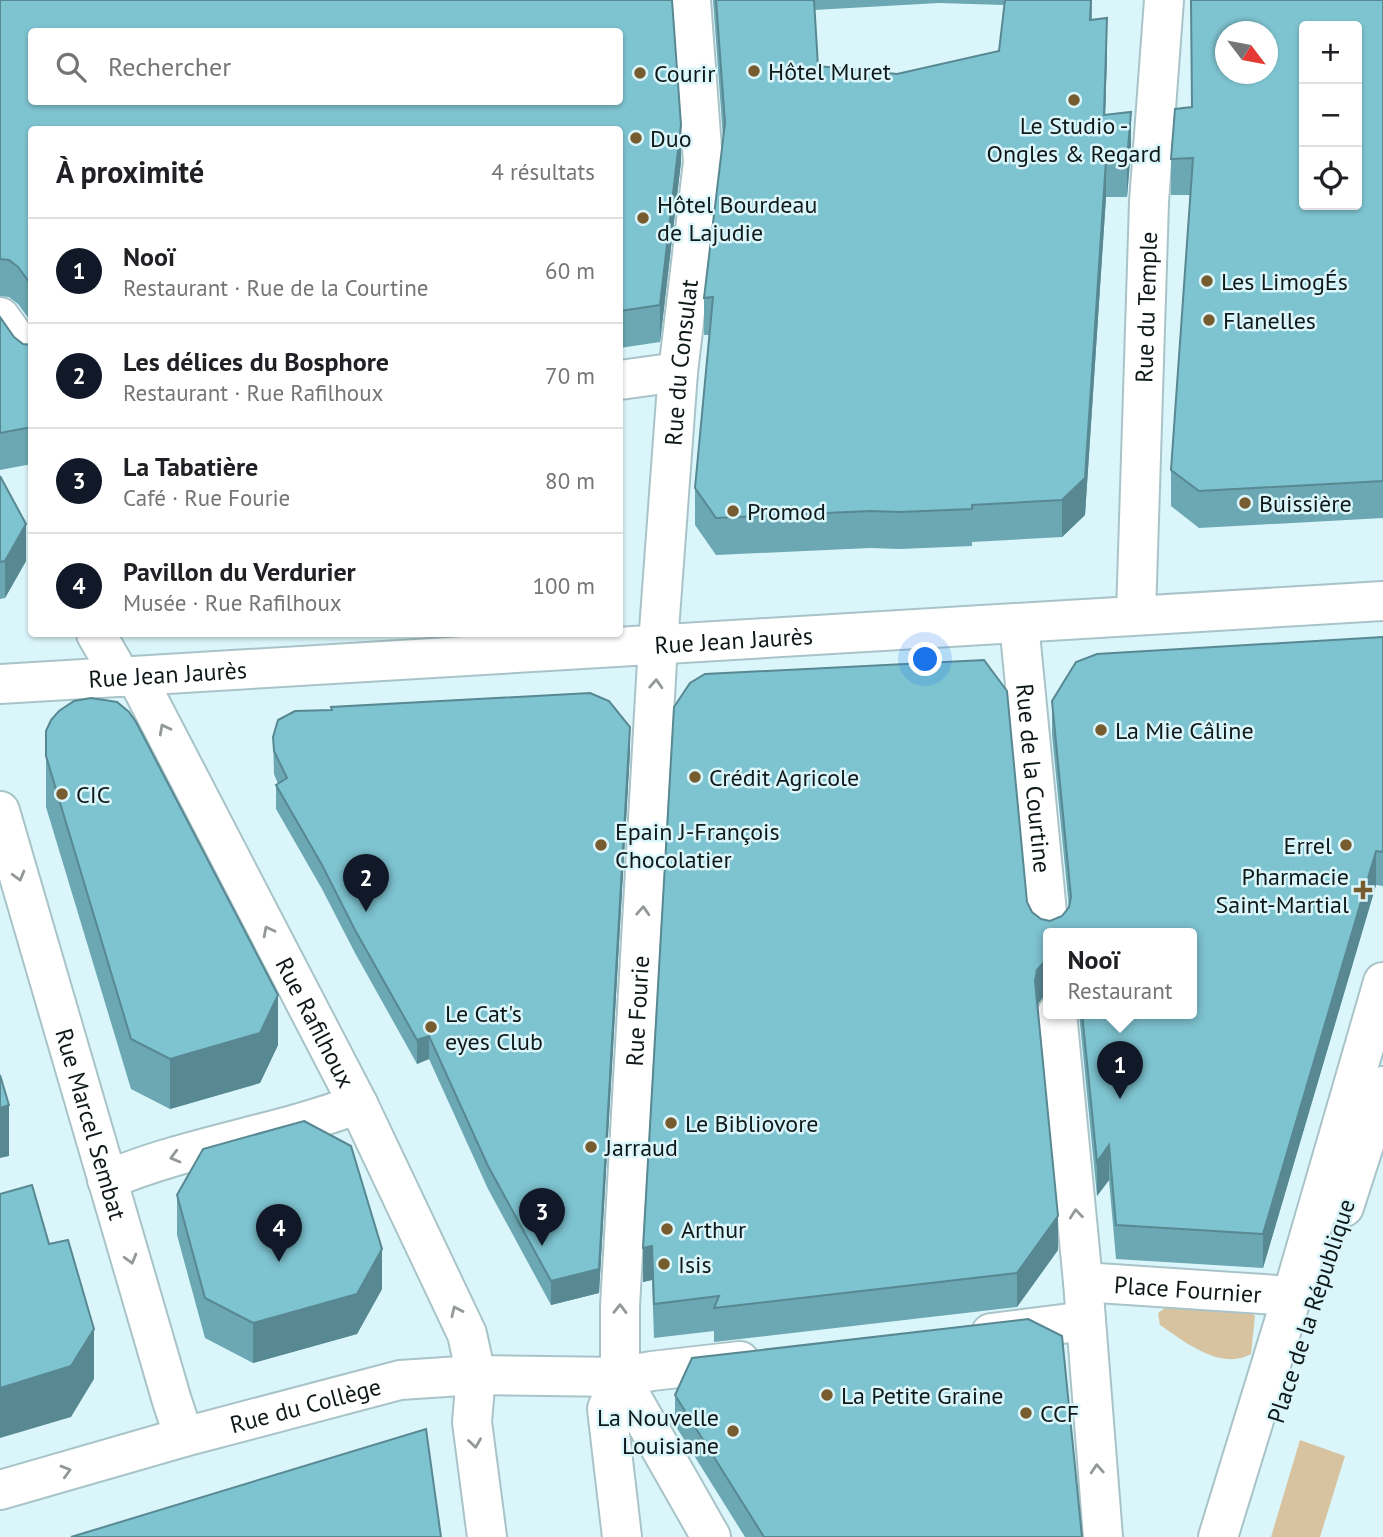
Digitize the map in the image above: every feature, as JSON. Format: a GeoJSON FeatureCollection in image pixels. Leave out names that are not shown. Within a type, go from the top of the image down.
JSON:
{"type":"FeatureCollection","features":[{"type":"Feature","properties":{"kind":"street","name":"Rue du Consulat"},"geometry":{"type":"LineString","coordinates":[[658,644],[678,372],[703,162],[691,0]]}},
{"type":"Feature","properties":{"kind":"street","name":"Rue du Temple"},"geometry":{"type":"LineString","coordinates":[[1136,615],[1149,202],[1164,0]]}},
{"type":"Feature","properties":{"kind":"street"},"geometry":{"type":"LineString","coordinates":[[0,317],[28,356]]}},
{"type":"Feature","properties":{"kind":"street"},"geometry":{"type":"LineString","coordinates":[[623,380],[678,372]]}},
{"type":"Feature","properties":{"kind":"street","name":"Rue Jean Jaurès"},"geometry":{"type":"LineString","coordinates":[[0,684],[1383,601]]}},
{"type":"Feature","properties":{"kind":"street","name":"Rue de la Courtine"},"geometry":{"type":"LineString","coordinates":[[1019,623],[1049,928]]}},
{"type":"Feature","properties":{"kind":"street","name":"Rue Rafilhoux"},"geometry":{"type":"LineString","coordinates":[[98,637],[128,677],[358,1104],[467,1334],[476,1375],[472,1422],[487,1537]]}},
{"type":"Feature","properties":{"kind":"street","name":"Rue Fourie"},"geometry":{"type":"LineString","coordinates":[[620,1377],[620,1306],[658,644]]}},
{"type":"Feature","properties":{"kind":"street","name":"Rue Marcel Sembat"},"geometry":{"type":"LineString","coordinates":[[0,811],[184,1437]]}},
{"type":"Feature","properties":{"kind":"street"},"geometry":{"type":"LineString","coordinates":[[1292,1296],[1383,982]]}},
{"type":"Feature","properties":{"kind":"street"},"geometry":{"type":"LineString","coordinates":[[952,1337],[1086,1321],[1058,1019]]}},
{"type":"Feature","properties":{"kind":"street","name":"Place de la République"},"geometry":{"type":"LineString","coordinates":[[1240,1537],[1383,1086]]}},
{"type":"Feature","properties":{"kind":"street"},"geometry":{"type":"LineString","coordinates":[[107,1180],[144,1165],[316,1119],[358,1104]]}},
{"type":"Feature","properties":{"kind":"street","name":"Place Fournier"},"geometry":{"type":"LineString","coordinates":[[1083,1282],[1292,1296],[1219,1537]]}},
{"type":"Feature","properties":{"kind":"street","name":"Place Fournier"},"geometry":{"type":"LineString","coordinates":[[1086,1321],[1103,1537]]}},
{"type":"Feature","properties":{"kind":"street","name":"Rue du Collège"},"geometry":{"type":"LineString","coordinates":[[0,1490],[184,1437],[400,1380],[476,1375],[620,1377],[775,1357]]}},
{"type":"Feature","properties":{"kind":"street"},"geometry":{"type":"LineString","coordinates":[[620,1377],[607,1409],[622,1537]]}},
{"type":"Feature","properties":{"kind":"street"},"geometry":{"type":"LineString","coordinates":[[620,1377],[711,1537]]}},
{"type":"Feature","properties":{"kind":"shaded area"},"geometry":{"type":"Polygon","coordinates":[[[1168,1306],[1245,1307],[1255,1316],[1251,1354],[1228,1359],[1216,1357],[1192,1346],[1160,1325],[1158,1313],[1168,1306]]]}},
{"type":"Feature","properties":{"kind":"shaded area"},"geometry":{"type":"Polygon","coordinates":[[[1300,1440],[1345,1456],[1320,1537],[1271,1537],[1300,1440]]]}},
{"type":"Feature","properties":{"kind":"building"},"geometry":{"type":"Polygon","coordinates":[[[0,0],[672,0],[681,125],[660,305],[623,311],[623,126],[28,126],[28,281],[9,260],[0,259],[0,0]]]}},
{"type":"Feature","properties":{"kind":"building"},"geometry":{"type":"Polygon","coordinates":[[[716,0],[814,0],[818,66],[897,74],[999,51],[1005,0],[1091,0],[1090,20],[1107,18],[1104,115],[1131,112],[1127,160],[1106,160],[1085,478],[1062,500],[972,505],[972,509],[716,518],[695,488],[713,297],[704,298],[725,123],[716,0]]]}},
{"type":"Feature","properties":{"kind":"building"},"geometry":{"type":"Polygon","coordinates":[[[1191,0],[1383,0],[1383,481],[1199,491],[1171,470],[1193,158],[1171,159],[1175,109],[1192,107],[1191,0]]]}},
{"type":"Feature","properties":{"kind":"building"},"geometry":{"type":"Polygon","coordinates":[[[0,317],[14,337],[28,345],[28,428],[0,433],[0,317]]]}},
{"type":"Feature","properties":{"kind":"building"},"geometry":{"type":"Polygon","coordinates":[[[0,476],[26,524],[5,561],[0,562],[0,476]]]}},
{"type":"Feature","properties":{"kind":"building"},"geometry":{"type":"Polygon","coordinates":[[[1383,637],[1383,852],[1376,851],[1263,1234],[1116,1225],[1109,1145],[1097,1162],[1083,1019],[1197,1019],[1197,928],[1043,928],[1043,963],[1037,970],[1035,981],[1058,1216],[1017,1273],[714,1308],[719,1296],[654,1304],[652,1246],[643,1248],[674,707],[690,683],[705,674],[984,660],[1007,691],[1027,902],[1032,912],[1041,919],[1050,921],[1062,916],[1069,907],[1071,897],[1052,701],[1076,662],[1097,654],[1383,637]]]}},
{"type":"Feature","properties":{"kind":"building"},"geometry":{"type":"Polygon","coordinates":[[[590,693],[609,701],[630,727],[599,1269],[551,1281],[488,1166],[429,1036],[417,1040],[276,785],[287,778],[274,751],[273,737],[278,720],[295,711],[590,693]]]}},
{"type":"Feature","properties":{"kind":"building"},"geometry":{"type":"Polygon","coordinates":[[[91,698],[117,702],[136,722],[278,995],[260,1033],[170,1059],[131,1039],[46,756],[46,731],[51,720],[74,701],[91,698]]]}},
{"type":"Feature","properties":{"kind":"building"},"geometry":{"type":"Polygon","coordinates":[[[0,1075],[9,1105],[0,1108],[0,1075]]]}},
{"type":"Feature","properties":{"kind":"building"},"geometry":{"type":"Polygon","coordinates":[[[304,1121],[351,1146],[382,1249],[357,1294],[253,1323],[205,1298],[177,1195],[203,1149],[304,1121]]]}},
{"type":"Feature","properties":{"kind":"building"},"geometry":{"type":"Polygon","coordinates":[[[32,1185],[49,1244],[68,1240],[94,1329],[71,1366],[0,1388],[0,1194],[32,1185]]]}},
{"type":"Feature","properties":{"kind":"building"},"geometry":{"type":"Polygon","coordinates":[[[1028,1319],[1062,1336],[1082,1537],[764,1537],[675,1395],[692,1358],[1028,1319]]]}},
{"type":"Feature","properties":{"kind":"building"},"geometry":{"type":"Polygon","coordinates":[[[426,1429],[441,1537],[71,1537],[426,1429]]]}},
{"type":"Feature","properties":{"kind":"place","name":"Hôtel Muret"},"geometry":{"type":"Point","coordinates":[754,71]}},
{"type":"Feature","properties":{"kind":"place","name":"Courir"},"geometry":{"type":"Point","coordinates":[640,73]}},
{"type":"Feature","properties":{"kind":"place","name":"Le Studio - Ongles & Regard"},"geometry":{"type":"Point","coordinates":[1074,100]}},
{"type":"Feature","properties":{"kind":"place","name":"Duo"},"geometry":{"type":"Point","coordinates":[636,138]}},
{"type":"Feature","properties":{"kind":"place","name":"Hôtel Bourdeau de Lajudie"},"geometry":{"type":"Point","coordinates":[643,218]}},
{"type":"Feature","properties":{"kind":"place","name":"Les LimogÉs"},"geometry":{"type":"Point","coordinates":[1207,281]}},
{"type":"Feature","properties":{"kind":"place","name":"Flanelles"},"geometry":{"type":"Point","coordinates":[1209,320]}},
{"type":"Feature","properties":{"kind":"place","name":"Buissière"},"geometry":{"type":"Point","coordinates":[1245,503]}},
{"type":"Feature","properties":{"kind":"place","name":"Promod"},"geometry":{"type":"Point","coordinates":[733,511]}},
{"type":"Feature","properties":{"kind":"place","name":"La Mie Câline"},"geometry":{"type":"Point","coordinates":[1101,730]}},
{"type":"Feature","properties":{"kind":"place","name":"Crédit Agricole"},"geometry":{"type":"Point","coordinates":[695,777]}},
{"type":"Feature","properties":{"kind":"place","name":"CIC"},"geometry":{"type":"Point","coordinates":[62,794]}},
{"type":"Feature","properties":{"kind":"place","name":"Epain J-François Chocolatier"},"geometry":{"type":"Point","coordinates":[601,845]}},
{"type":"Feature","properties":{"kind":"place","name":"Errel"},"geometry":{"type":"Point","coordinates":[1346,845]}},
{"type":"Feature","properties":{"kind":"place","name":"Pharmacie Saint-Martial"},"geometry":{"type":"Point","coordinates":[1363,890]}},
{"type":"Feature","properties":{"kind":"place","name":"Les délices du Bosphore"},"geometry":{"type":"Point","coordinates":[366,912]}},
{"type":"Feature","properties":{"kind":"place","name":"Le Cat's eyes Club"},"geometry":{"type":"Point","coordinates":[431,1027]}},
{"type":"Feature","properties":{"kind":"place","name":"Nooï"},"geometry":{"type":"Point","coordinates":[1120,1099]}},
{"type":"Feature","properties":{"kind":"place","name":"Le Bibliovore"},"geometry":{"type":"Point","coordinates":[671,1123]}},
{"type":"Feature","properties":{"kind":"place","name":"Jarraud"},"geometry":{"type":"Point","coordinates":[591,1147]}},
{"type":"Feature","properties":{"kind":"place","name":"Arthur"},"geometry":{"type":"Point","coordinates":[667,1229]}},
{"type":"Feature","properties":{"kind":"place","name":"La Tabatière"},"geometry":{"type":"Point","coordinates":[542,1246]}},
{"type":"Feature","properties":{"kind":"place","name":"Pavillon du Verdurier"},"geometry":{"type":"Point","coordinates":[279,1262]}},
{"type":"Feature","properties":{"kind":"place","name":"Isis"},"geometry":{"type":"Point","coordinates":[664,1264]}},
{"type":"Feature","properties":{"kind":"place","name":"La Petite Graine"},"geometry":{"type":"Point","coordinates":[827,1395]}},
{"type":"Feature","properties":{"kind":"place","name":"CCF"},"geometry":{"type":"Point","coordinates":[1026,1413]}},
{"type":"Feature","properties":{"kind":"place","name":"La Nouvelle Louisiane"},"geometry":{"type":"Point","coordinates":[733,1431]}}]}
